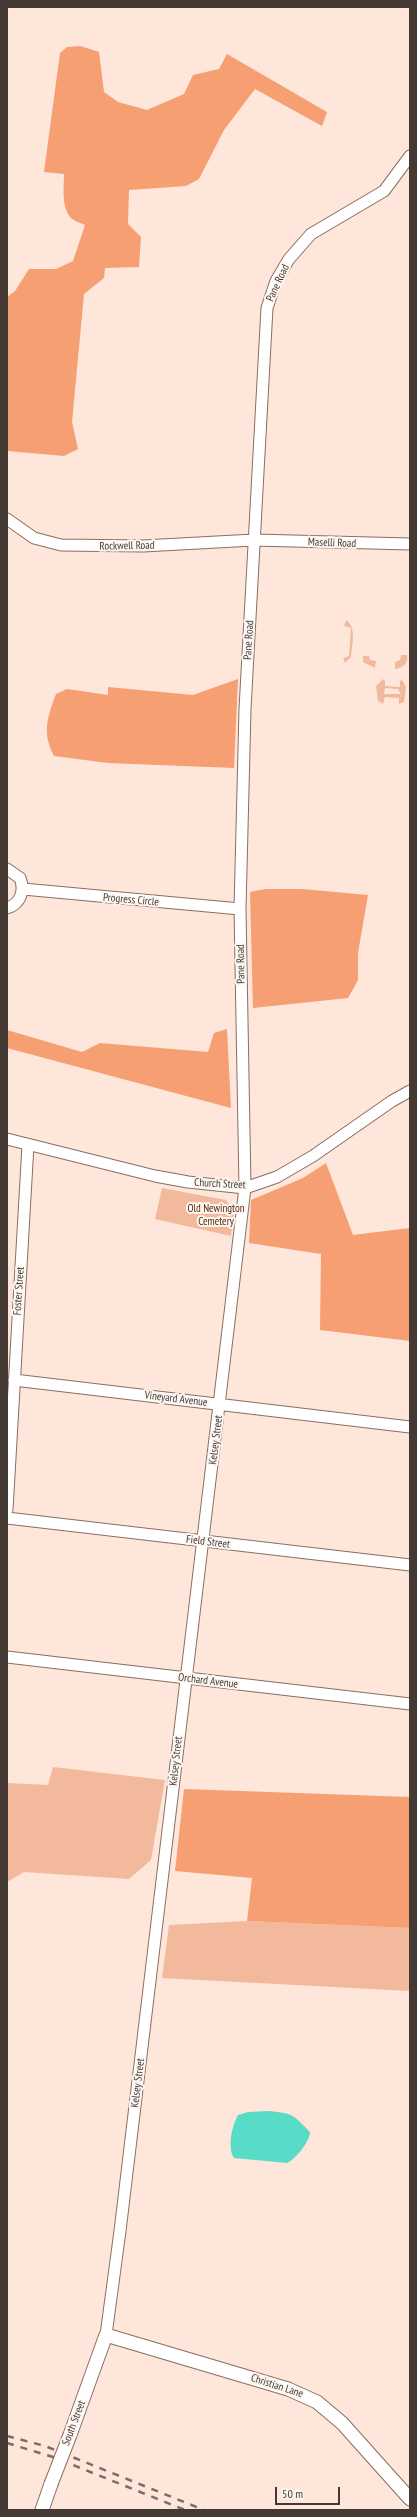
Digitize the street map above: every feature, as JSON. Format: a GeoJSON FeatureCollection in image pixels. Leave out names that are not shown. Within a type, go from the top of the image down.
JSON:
{"type":"FeatureCollection","features":[{"type":"Feature","properties":{"kind":"main road","name":"South Street"},"geometry":{"type":"LineString","coordinates":[[42,2510],[50,2484],[70,2435],[106,2335]]}},
{"type":"Feature","properties":{"kind":"main road","name":"Christian Lane"},"geometry":{"type":"LineString","coordinates":[[106,2335],[288,2389],[317,2402],[342,2423],[410,2499]]}},
{"type":"Feature","properties":{"kind":"street","name":"Pane Road"},"geometry":{"type":"LineString","coordinates":[[245,1188],[240,909],[245,709],[264,337],[267,308],[276,281],[289,259],[311,234],[384,191],[410,156]]}},
{"type":"Feature","properties":{"kind":"street","name":"Rockwell Road"},"geometry":{"type":"LineString","coordinates":[[7,519],[34,538],[61,545],[151,545],[254,540]]}},
{"type":"Feature","properties":{"kind":"street","name":"Maselli Road"},"geometry":{"type":"LineString","coordinates":[[254,540],[410,544]]}},
{"type":"Feature","properties":{"kind":"street"},"geometry":{"type":"LineString","coordinates":[[7,869],[20,878],[23,889],[19,900],[7,908]]}},
{"type":"Feature","properties":{"kind":"street","name":"Progress Circle"},"geometry":{"type":"LineString","coordinates":[[23,889],[240,909]]}},
{"type":"Feature","properties":{"kind":"street","name":"Church Street"},"geometry":{"type":"LineString","coordinates":[[7,1139],[155,1176],[188,1182],[245,1188],[277,1177],[313,1156],[392,1101],[410,1091]]}},
{"type":"Feature","properties":{"kind":"street","name":"Foster Street"},"geometry":{"type":"LineString","coordinates":[[7,1510],[28,1145]]}},
{"type":"Feature","properties":{"kind":"street","name":"Kelsey Street"},"geometry":{"type":"LineString","coordinates":[[106,2335],[123,2209],[186,1678],[221,1404],[245,1188]]}},
{"type":"Feature","properties":{"kind":"street","name":"Vineyard Avenue"},"geometry":{"type":"LineString","coordinates":[[14,1380],[410,1427]]}},
{"type":"Feature","properties":{"kind":"street","name":"Field Street"},"geometry":{"type":"LineString","coordinates":[[7,1518],[410,1565]]}},
{"type":"Feature","properties":{"kind":"street","name":"Orchard Avenue"},"geometry":{"type":"LineString","coordinates":[[7,1657],[410,1704]]}},
{"type":"Feature","properties":{"kind":"green space"},"geometry":{"type":"Polygon","coordinates":[[[346,620],[352,627],[353,637],[351,657],[345,663],[343,658],[349,656],[351,628],[344,626],[346,620]]]}},
{"type":"Feature","properties":{"kind":"green space"},"geometry":{"type":"Polygon","coordinates":[[[401,655],[407,655],[406,663],[401,668],[395,669],[395,662],[400,660],[401,655]]]}},
{"type":"Feature","properties":{"kind":"green space"},"geometry":{"type":"Polygon","coordinates":[[[363,656],[369,656],[370,660],[376,661],[375,668],[363,662],[363,656]]]}},
{"type":"Feature","properties":{"kind":"green space"},"geometry":{"type":"Polygon","coordinates":[[[383,679],[385,681],[385,686],[400,687],[400,681],[402,680],[406,687],[404,702],[399,704],[399,698],[385,697],[383,704],[378,701],[376,686],[383,679]],[[385,688],[384,694],[401,694],[398,689],[385,688]]]}},
{"type":"Feature","properties":{"kind":"green space","name":"Old Newington Cemetery"},"geometry":{"type":"Polygon","coordinates":[[[162,1188],[226,1200],[234,1210],[231,1236],[155,1219],[162,1188]]]}},
{"type":"Feature","properties":{"kind":"green space"},"geometry":{"type":"Polygon","coordinates":[[[53,1767],[165,1780],[151,1860],[129,1879],[24,1872],[7,1882],[7,1783],[48,1785],[53,1767]]]}},
{"type":"Feature","properties":{"kind":"green space"},"geometry":{"type":"Polygon","coordinates":[[[247,1921],[410,1928],[410,1991],[162,1978],[169,1925],[247,1921]]]}},
{"type":"Feature","properties":{"kind":"shaded area"},"geometry":{"type":"Polygon","coordinates":[[[80,46],[99,52],[104,92],[118,102],[147,110],[184,94],[193,75],[219,69],[227,54],[327,112],[322,126],[255,89],[224,130],[199,179],[186,186],[129,190],[128,224],[141,237],[139,267],[105,268],[104,278],[84,294],[72,422],[78,449],[64,456],[7,451],[7,297],[15,291],[29,269],[56,269],[73,261],[85,225],[71,218],[68,213],[64,203],[64,174],[44,172],[60,53],[67,47],[80,46]]]}},
{"type":"Feature","properties":{"kind":"shaded area"},"geometry":{"type":"Polygon","coordinates":[[[238,679],[234,768],[108,763],[54,756],[50,748],[47,725],[50,711],[56,694],[67,689],[108,695],[108,687],[193,695],[238,679]]]}},
{"type":"Feature","properties":{"kind":"shaded area"},"geometry":{"type":"Polygon","coordinates":[[[265,889],[302,889],[368,895],[358,953],[358,980],[348,998],[253,1008],[250,892],[265,889]]]}},
{"type":"Feature","properties":{"kind":"shaded area"},"geometry":{"type":"Polygon","coordinates":[[[227,1029],[231,1108],[7,1048],[7,1030],[82,1052],[100,1043],[208,1052],[214,1033],[227,1029]]]}},
{"type":"Feature","properties":{"kind":"shaded area"},"geometry":{"type":"Polygon","coordinates":[[[326,1163],[353,1235],[410,1228],[410,1341],[320,1330],[321,1254],[249,1243],[251,1200],[303,1178],[326,1163]]]}},
{"type":"Feature","properties":{"kind":"shaded area"},"geometry":{"type":"Polygon","coordinates":[[[184,1789],[410,1797],[410,1928],[247,1921],[252,1878],[175,1871],[184,1789]]]}},
{"type":"Feature","properties":{"kind":"water"},"geometry":{"type":"Polygon","coordinates":[[[269,2111],[289,2114],[296,2118],[310,2132],[308,2140],[302,2149],[291,2161],[287,2163],[234,2158],[231,2148],[231,2136],[238,2115],[248,2112],[269,2111]]]}},
{"type":"Feature","properties":{"kind":"railway"},"geometry":{"type":"LineString","coordinates":[[7,2436],[45,2446],[204,2510]]}},
{"type":"Feature","properties":{"kind":"railway"},"geometry":{"type":"LineString","coordinates":[[7,2443],[53,2457],[185,2510]]}}]}
